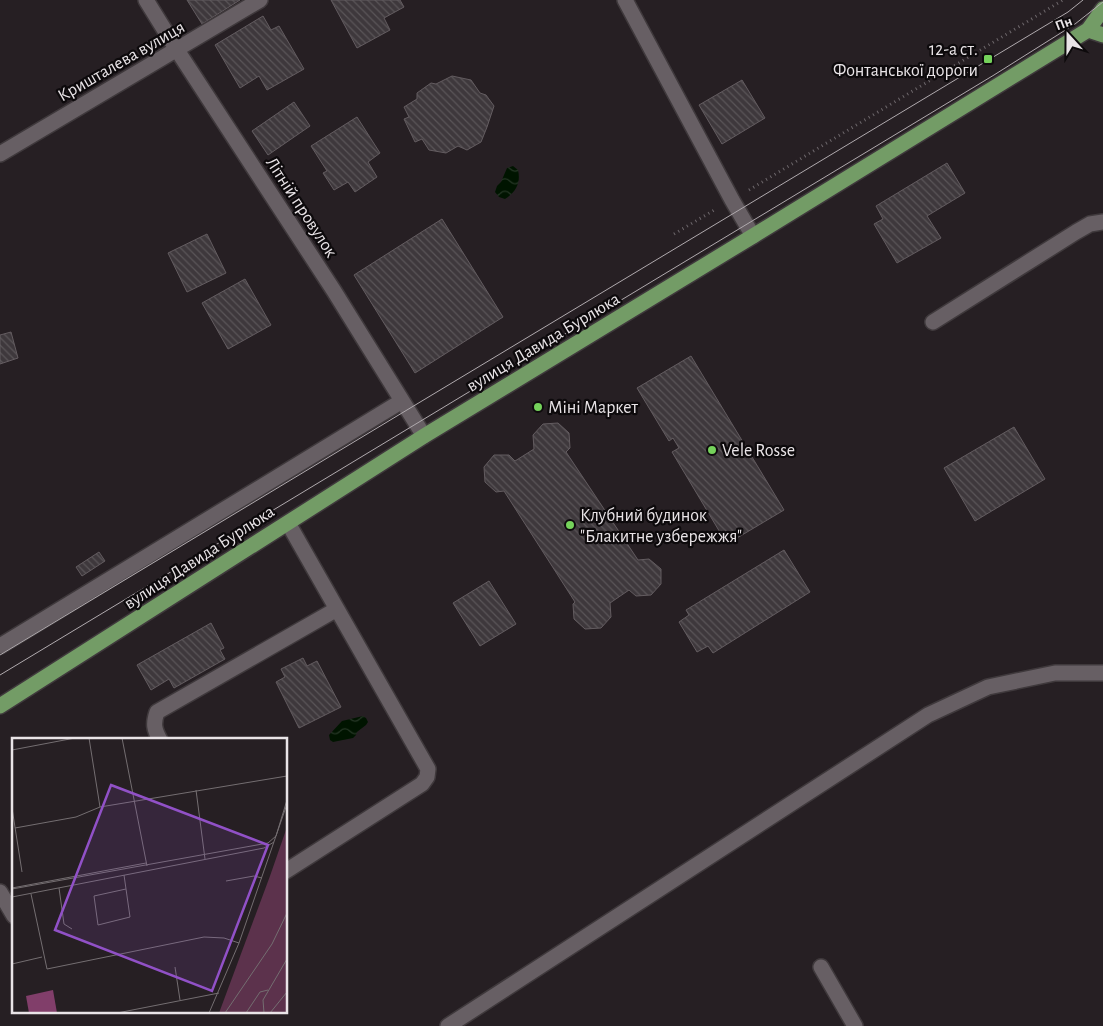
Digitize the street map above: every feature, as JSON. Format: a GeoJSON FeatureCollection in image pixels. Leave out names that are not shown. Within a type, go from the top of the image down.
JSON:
{"type":"FeatureCollection","features":[{"type":"Feature","properties":{"kind":"main road","name":"вулиця Давида Бурлюка"},"geometry":{"type":"LineString","coordinates":[[0,706],[424,436],[1088,30],[1103,9]]}},
{"type":"Feature","properties":{"kind":"main road"},"geometry":{"type":"LineString","coordinates":[[1088,30],[1103,35]]}},
{"type":"Feature","properties":{"kind":"street","name":"Літній провулок"},"geometry":{"type":"LineString","coordinates":[[146,0],[334,291],[424,436]]}},
{"type":"Feature","properties":{"kind":"street","name":"Кришталева вулиця"},"geometry":{"type":"LineString","coordinates":[[0,154],[260,0]]}},
{"type":"Feature","properties":{"kind":"street"},"geometry":{"type":"LineString","coordinates":[[625,0],[753,236]]}},
{"type":"Feature","properties":{"kind":"street"},"geometry":{"type":"LineString","coordinates":[[933,322],[1076,232],[1090,224],[1103,222]]}},
{"type":"Feature","properties":{"kind":"street"},"geometry":{"type":"LineString","coordinates":[[0,646],[402,401]]}},
{"type":"Feature","properties":{"kind":"street"},"geometry":{"type":"LineString","coordinates":[[288,523],[428,769],[427,777],[422,784],[288,870]]}},
{"type":"Feature","properties":{"kind":"street"},"geometry":{"type":"LineString","coordinates":[[159,738],[155,732],[154,722],[157,712],[337,608]]}},
{"type":"Feature","properties":{"kind":"street"},"geometry":{"type":"LineString","coordinates":[[448,1026],[928,715],[988,688],[1055,672],[1103,673]]}},
{"type":"Feature","properties":{"kind":"street"},"geometry":{"type":"LineString","coordinates":[[0,892],[12,913]]}},
{"type":"Feature","properties":{"kind":"street"},"geometry":{"type":"LineString","coordinates":[[821,967],[855,1026]]}},
{"type":"Feature","properties":{"kind":"path"},"geometry":{"type":"LineString","coordinates":[[674,234],[1063,0]]}},
{"type":"Feature","properties":{"kind":"water"},"geometry":{"type":"Polygon","coordinates":[[[513,166],[518,170],[519,179],[517,187],[505,199],[499,197],[495,192],[497,186],[501,182],[507,168],[513,166]]]}},
{"type":"Feature","properties":{"kind":"water"},"geometry":{"type":"Polygon","coordinates":[[[363,716],[368,722],[353,738],[333,742],[330,740],[329,735],[342,721],[363,716]]]}},
{"type":"Feature","properties":{"kind":"building"},"geometry":{"type":"Polygon","coordinates":[[[187,0],[240,0],[202,24],[187,0]]]}},
{"type":"Feature","properties":{"kind":"building"},"geometry":{"type":"Polygon","coordinates":[[[331,0],[400,0],[404,7],[384,18],[390,30],[357,48],[331,0]]]}},
{"type":"Feature","properties":{"kind":"building"},"geometry":{"type":"Polygon","coordinates":[[[263,16],[271,30],[279,26],[304,69],[267,90],[259,76],[240,88],[215,45],[263,16]]]}},
{"type":"Feature","properties":{"kind":"building"},"geometry":{"type":"Polygon","coordinates":[[[452,76],[471,80],[480,93],[486,95],[494,106],[481,142],[467,150],[458,146],[446,153],[429,150],[422,139],[415,142],[404,119],[409,117],[404,107],[417,99],[417,93],[431,83],[436,84],[452,76]]]}},
{"type":"Feature","properties":{"kind":"building"},"geometry":{"type":"Polygon","coordinates":[[[742,80],[765,118],[722,144],[699,105],[742,80]]]}},
{"type":"Feature","properties":{"kind":"building"},"geometry":{"type":"Polygon","coordinates":[[[294,102],[310,126],[268,155],[252,131],[294,102]]]}},
{"type":"Feature","properties":{"kind":"building"},"geometry":{"type":"Polygon","coordinates":[[[357,117],[380,153],[368,162],[377,177],[355,192],[348,182],[334,190],[323,173],[327,171],[311,146],[357,117]]]}},
{"type":"Feature","properties":{"kind":"building"},"geometry":{"type":"Polygon","coordinates":[[[947,163],[965,193],[927,216],[941,238],[897,263],[874,224],[883,219],[876,206],[947,163]]]}},
{"type":"Feature","properties":{"kind":"building"},"geometry":{"type":"Polygon","coordinates":[[[442,219],[503,317],[415,373],[354,275],[442,219]]]}},
{"type":"Feature","properties":{"kind":"building"},"geometry":{"type":"Polygon","coordinates":[[[207,234],[226,273],[187,292],[168,253],[207,234]]]}},
{"type":"Feature","properties":{"kind":"building"},"geometry":{"type":"Polygon","coordinates":[[[245,279],[271,325],[228,349],[202,303],[245,279]]]}},
{"type":"Feature","properties":{"kind":"building"},"geometry":{"type":"Polygon","coordinates":[[[11,332],[18,358],[0,364],[0,335],[11,332]]]}},
{"type":"Feature","properties":{"kind":"building","name":"Vele Rosse"},"geometry":{"type":"Polygon","coordinates":[[[691,356],[784,510],[732,541],[726,531],[721,534],[672,452],[679,448],[673,438],[669,441],[637,388],[691,356]]]}},
{"type":"Feature","properties":{"kind":"building","name":"Клубний будинок \"Блакитне узбережжя\""},"geometry":{"type":"Polygon","coordinates":[[[558,423],[569,433],[570,448],[566,452],[638,560],[649,559],[661,569],[661,584],[651,595],[636,596],[629,590],[610,603],[611,617],[601,628],[585,629],[574,619],[573,604],[575,602],[504,491],[496,492],[485,482],[484,467],[494,455],[509,455],[515,461],[534,449],[533,435],[543,424],[558,423]]]}},
{"type":"Feature","properties":{"kind":"building"},"geometry":{"type":"Polygon","coordinates":[[[1014,427],[1045,479],[975,521],[944,468],[1014,427]]]}},
{"type":"Feature","properties":{"kind":"building"},"geometry":{"type":"Polygon","coordinates":[[[784,550],[810,592],[713,653],[708,646],[697,652],[679,622],[689,615],[686,610],[784,550]]]}},
{"type":"Feature","properties":{"kind":"building"},"geometry":{"type":"Polygon","coordinates":[[[99,552],[105,561],[82,576],[76,567],[99,552]]]}},
{"type":"Feature","properties":{"kind":"building"},"geometry":{"type":"Polygon","coordinates":[[[489,581],[516,624],[480,646],[453,603],[489,581]]]}},
{"type":"Feature","properties":{"kind":"building"},"geometry":{"type":"Polygon","coordinates":[[[211,623],[224,648],[220,650],[225,659],[174,688],[169,679],[151,690],[137,665],[211,623]]]}},
{"type":"Feature","properties":{"kind":"building"},"geometry":{"type":"Polygon","coordinates":[[[303,658],[307,666],[317,661],[341,707],[299,728],[276,682],[285,677],[281,669],[303,658]]]}},
{"type":"Feature","properties":{"kind":"tram line"},"geometry":{"type":"LineString","coordinates":[[0,655],[1068,12],[1083,0]]}},
{"type":"Feature","properties":{"kind":"tram line"},"geometry":{"type":"LineString","coordinates":[[0,675],[994,75],[1075,24],[1103,2]]}},
{"type":"Feature","properties":{"kind":"place","name":"12-а ст. Фонтанської дороги"},"geometry":{"type":"Point","coordinates":[988,59]}},
{"type":"Feature","properties":{"kind":"place","name":"Міні Маркет"},"geometry":{"type":"Point","coordinates":[538,407]}},
{"type":"Feature","properties":{"kind":"place","name":"Vele Rosse"},"geometry":{"type":"Point","coordinates":[712,450]}},
{"type":"Feature","properties":{"kind":"place","name":"Клубний будинок \"Блакитне узбережжя\""},"geometry":{"type":"Point","coordinates":[570,525]}}]}
